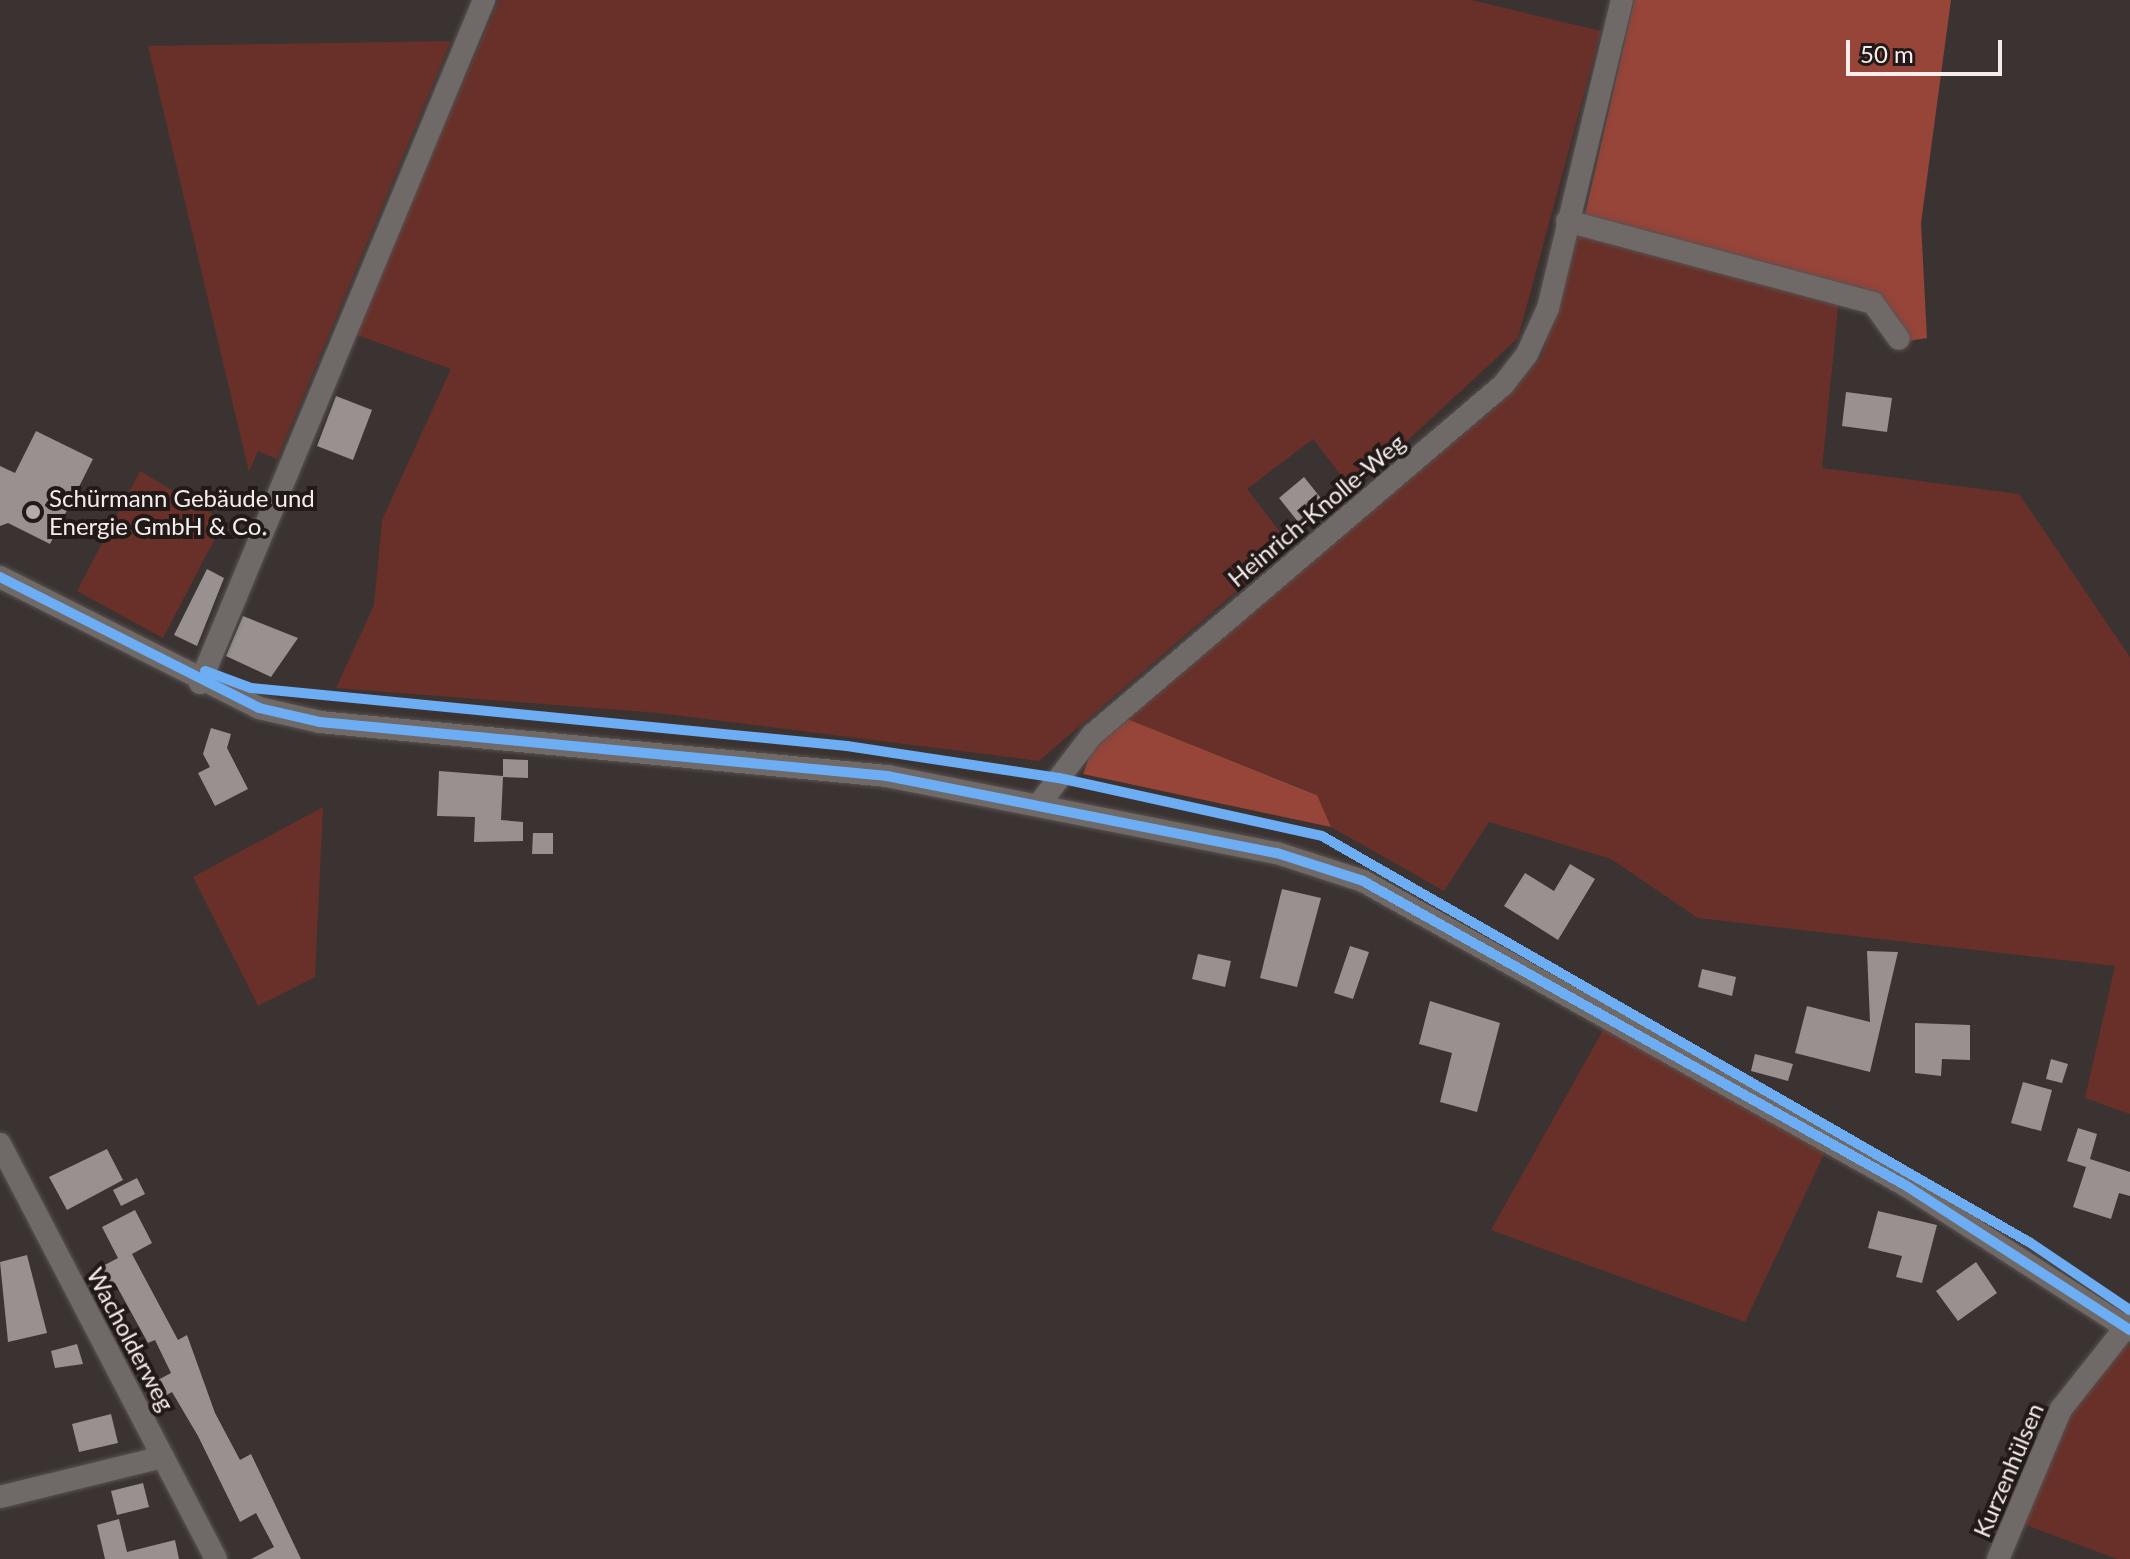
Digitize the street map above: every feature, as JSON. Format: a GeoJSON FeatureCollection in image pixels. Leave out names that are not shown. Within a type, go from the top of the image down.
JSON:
{"type":"FeatureCollection","features":[{"type":"Feature","properties":{"kind":"street"},"geometry":{"type":"LineString","coordinates":[[200,683],[484,0]]}},
{"type":"Feature","properties":{"kind":"street","name":"Heinrich-Knolle-Weg"},"geometry":{"type":"LineString","coordinates":[[1040,803],[1092,735],[1503,385],[1548,308],[1622,0]]}},
{"type":"Feature","properties":{"kind":"street"},"geometry":{"type":"LineString","coordinates":[[1567,221],[1873,303],[1899,339]]}},
{"type":"Feature","properties":{"kind":"street"},"geometry":{"type":"LineString","coordinates":[[0,577],[200,683],[259,708],[320,722],[887,776],[1040,803],[1277,853],[1363,881],[1905,1185],[2128,1326]]}},
{"type":"Feature","properties":{"kind":"street","name":"Wacholderweg"},"geometry":{"type":"LineString","coordinates":[[0,1144],[216,1559]]}},
{"type":"Feature","properties":{"kind":"street","name":"Kurzenhülsen"},"geometry":{"type":"LineString","coordinates":[[1998,1559],[2061,1409],[2128,1326]]}},
{"type":"Feature","properties":{"kind":"street"},"geometry":{"type":"LineString","coordinates":[[0,1497],[163,1457]]}},
{"type":"Feature","properties":{"kind":"shaded area"},"geometry":{"type":"Polygon","coordinates":[[[499,0],[1471,0],[1601,31],[1518,338],[1353,491],[1313,439],[1247,489],[1290,545],[1039,761],[658,713],[336,688],[374,605],[382,520],[451,369],[354,334],[499,0]]]}},
{"type":"Feature","properties":{"kind":"shaded area"},"geometry":{"type":"Polygon","coordinates":[[[1634,0],[1951,0],[1921,223],[1927,338],[1908,341],[1878,301],[1584,219],[1634,0]]]}},
{"type":"Feature","properties":{"kind":"shaded area"},"geometry":{"type":"Polygon","coordinates":[[[451,41],[277,459],[258,451],[249,472],[148,46],[451,41]]]}},
{"type":"Feature","properties":{"kind":"shaded area"},"geometry":{"type":"Polygon","coordinates":[[[1578,230],[1839,300],[1822,468],[2019,494],[2130,657],[2130,1114],[2085,1098],[2115,966],[1698,918],[1611,859],[1489,822],[1444,891],[1331,827],[1316,794],[1125,718],[1498,405],[1542,356],[1578,230]]]}},
{"type":"Feature","properties":{"kind":"shaded area"},"geometry":{"type":"Polygon","coordinates":[[[140,471],[224,521],[163,638],[77,591],[140,471]]]}},
{"type":"Feature","properties":{"kind":"shaded area"},"geometry":{"type":"Polygon","coordinates":[[[1125,718],[1317,795],[1331,827],[1083,774],[1093,747],[1125,718]]]}},
{"type":"Feature","properties":{"kind":"shaded area"},"geometry":{"type":"Polygon","coordinates":[[[323,807],[315,977],[258,1006],[193,877],[323,807]]]}},
{"type":"Feature","properties":{"kind":"shaded area"},"geometry":{"type":"Polygon","coordinates":[[[1606,1025],[1826,1150],[1745,1322],[1491,1230],[1606,1025]]]}},
{"type":"Feature","properties":{"kind":"shaded area"},"geometry":{"type":"Polygon","coordinates":[[[2124,1340],[2130,1346],[2130,1559],[2117,1559],[2023,1524],[2072,1412],[2124,1340]]]}},
{"type":"Feature","properties":{"kind":"building"},"geometry":{"type":"Polygon","coordinates":[[[1846,392],[1892,398],[1887,432],[1842,426],[1846,392]]]}},
{"type":"Feature","properties":{"kind":"building"},"geometry":{"type":"Polygon","coordinates":[[[336,396],[372,410],[353,460],[317,446],[336,396]]]}},
{"type":"Feature","properties":{"kind":"building"},"geometry":{"type":"Polygon","coordinates":[[[36,431],[93,459],[50,544],[8,523],[0,526],[0,466],[15,473],[36,431]]]}},
{"type":"Feature","properties":{"kind":"building"},"geometry":{"type":"Polygon","coordinates":[[[1304,477],[1324,502],[1299,523],[1279,498],[1304,477]]]}},
{"type":"Feature","properties":{"kind":"building"},"geometry":{"type":"Polygon","coordinates":[[[207,569],[224,578],[197,646],[174,635],[207,569]]]}},
{"type":"Feature","properties":{"kind":"building"},"geometry":{"type":"Polygon","coordinates":[[[243,616],[298,638],[271,677],[226,656],[243,616]]]}},
{"type":"Feature","properties":{"kind":"building"},"geometry":{"type":"Polygon","coordinates":[[[211,728],[231,734],[227,748],[248,789],[215,806],[198,773],[210,767],[203,754],[211,728]]]}},
{"type":"Feature","properties":{"kind":"building"},"geometry":{"type":"Polygon","coordinates":[[[503,759],[528,760],[528,778],[503,777],[501,820],[523,822],[523,841],[474,842],[475,817],[437,816],[439,771],[503,776],[503,759]]]}},
{"type":"Feature","properties":{"kind":"building"},"geometry":{"type":"Polygon","coordinates":[[[533,833],[553,833],[553,854],[532,854],[533,833]]]}},
{"type":"Feature","properties":{"kind":"building"},"geometry":{"type":"Polygon","coordinates":[[[1570,864],[1595,879],[1558,940],[1504,906],[1525,873],[1554,891],[1570,864]]]}},
{"type":"Feature","properties":{"kind":"building"},"geometry":{"type":"Polygon","coordinates":[[[1282,889],[1321,898],[1297,987],[1260,978],[1282,889]]]}},
{"type":"Feature","properties":{"kind":"building"},"geometry":{"type":"Polygon","coordinates":[[[1350,946],[1369,952],[1353,999],[1334,993],[1350,946]]]}},
{"type":"Feature","properties":{"kind":"building"},"geometry":{"type":"Polygon","coordinates":[[[1867,951],[1898,952],[1870,1072],[1795,1053],[1807,1006],[1870,1022],[1867,951]]]}},
{"type":"Feature","properties":{"kind":"building"},"geometry":{"type":"Polygon","coordinates":[[[1198,954],[1231,961],[1225,987],[1192,979],[1198,954]]]}},
{"type":"Feature","properties":{"kind":"building"},"geometry":{"type":"Polygon","coordinates":[[[1702,969],[1736,977],[1732,996],[1698,987],[1702,969]]]}},
{"type":"Feature","properties":{"kind":"building"},"geometry":{"type":"Polygon","coordinates":[[[1430,1001],[1500,1023],[1477,1112],[1440,1102],[1452,1053],[1419,1044],[1430,1001]]]}},
{"type":"Feature","properties":{"kind":"building"},"geometry":{"type":"Polygon","coordinates":[[[1915,1023],[1970,1025],[1970,1060],[1942,1059],[1941,1076],[1915,1073],[1915,1023]]]}},
{"type":"Feature","properties":{"kind":"building"},"geometry":{"type":"Polygon","coordinates":[[[1755,1054],[1793,1064],[1788,1081],[1751,1071],[1755,1054]]]}},
{"type":"Feature","properties":{"kind":"building"},"geometry":{"type":"Polygon","coordinates":[[[2051,1059],[2068,1064],[2062,1083],[2046,1079],[2051,1059]]]}},
{"type":"Feature","properties":{"kind":"building"},"geometry":{"type":"Polygon","coordinates":[[[2023,1082],[2052,1090],[2041,1131],[2011,1123],[2023,1082]]]}},
{"type":"Feature","properties":{"kind":"building"},"geometry":{"type":"Polygon","coordinates":[[[2078,1128],[2097,1134],[2090,1159],[2130,1172],[2130,1196],[2119,1193],[2111,1219],[2073,1207],[2086,1167],[2067,1161],[2078,1128]]]}},
{"type":"Feature","properties":{"kind":"building"},"geometry":{"type":"Polygon","coordinates":[[[107,1149],[123,1180],[67,1210],[49,1177],[107,1149]]]}},
{"type":"Feature","properties":{"kind":"building"},"geometry":{"type":"Polygon","coordinates":[[[137,1178],[145,1194],[121,1206],[113,1190],[137,1178]]]}},
{"type":"Feature","properties":{"kind":"building"},"geometry":{"type":"Polygon","coordinates":[[[135,1210],[152,1243],[132,1254],[178,1340],[187,1335],[215,1413],[240,1460],[251,1454],[301,1559],[251,1559],[274,1547],[256,1513],[240,1522],[198,1436],[172,1392],[163,1397],[156,1381],[171,1373],[155,1340],[148,1343],[115,1283],[107,1288],[97,1269],[118,1258],[102,1227],[135,1210]]]}},
{"type":"Feature","properties":{"kind":"building"},"geometry":{"type":"Polygon","coordinates":[[[1878,1211],[1937,1225],[1922,1283],[1896,1277],[1902,1256],[1868,1248],[1878,1211]]]}},
{"type":"Feature","properties":{"kind":"building"},"geometry":{"type":"Polygon","coordinates":[[[27,1255],[47,1333],[8,1342],[0,1262],[27,1255]]]}},
{"type":"Feature","properties":{"kind":"building"},"geometry":{"type":"Polygon","coordinates":[[[1976,1262],[1997,1293],[1958,1321],[1936,1291],[1976,1262]]]}},
{"type":"Feature","properties":{"kind":"building"},"geometry":{"type":"Polygon","coordinates":[[[77,1344],[83,1364],[55,1368],[51,1351],[77,1344]]]}},
{"type":"Feature","properties":{"kind":"building"},"geometry":{"type":"Polygon","coordinates":[[[111,1414],[118,1443],[79,1452],[72,1424],[111,1414]]]}},
{"type":"Feature","properties":{"kind":"building"},"geometry":{"type":"Polygon","coordinates":[[[143,1483],[149,1507],[117,1515],[111,1491],[143,1483]]]}},
{"type":"Feature","properties":{"kind":"building"},"geometry":{"type":"Polygon","coordinates":[[[119,1519],[127,1552],[175,1540],[179,1559],[105,1559],[97,1525],[119,1519]]]}},
{"type":"Feature","properties":{"kind":"cycle path"},"geometry":{"type":"LineString","coordinates":[[0,577],[259,708],[320,722],[887,776],[1277,853],[1363,881],[1905,1185],[2130,1330]]}},
{"type":"Feature","properties":{"kind":"cycle path"},"geometry":{"type":"LineString","coordinates":[[205,671],[251,688],[847,746],[1059,778],[1322,836],[2029,1242],[2130,1310]]}},
{"type":"Feature","properties":{"kind":"place","name":"Schürmann Gebäude und Energie GmbH & Co."},"geometry":{"type":"Point","coordinates":[33,512]}}]}
